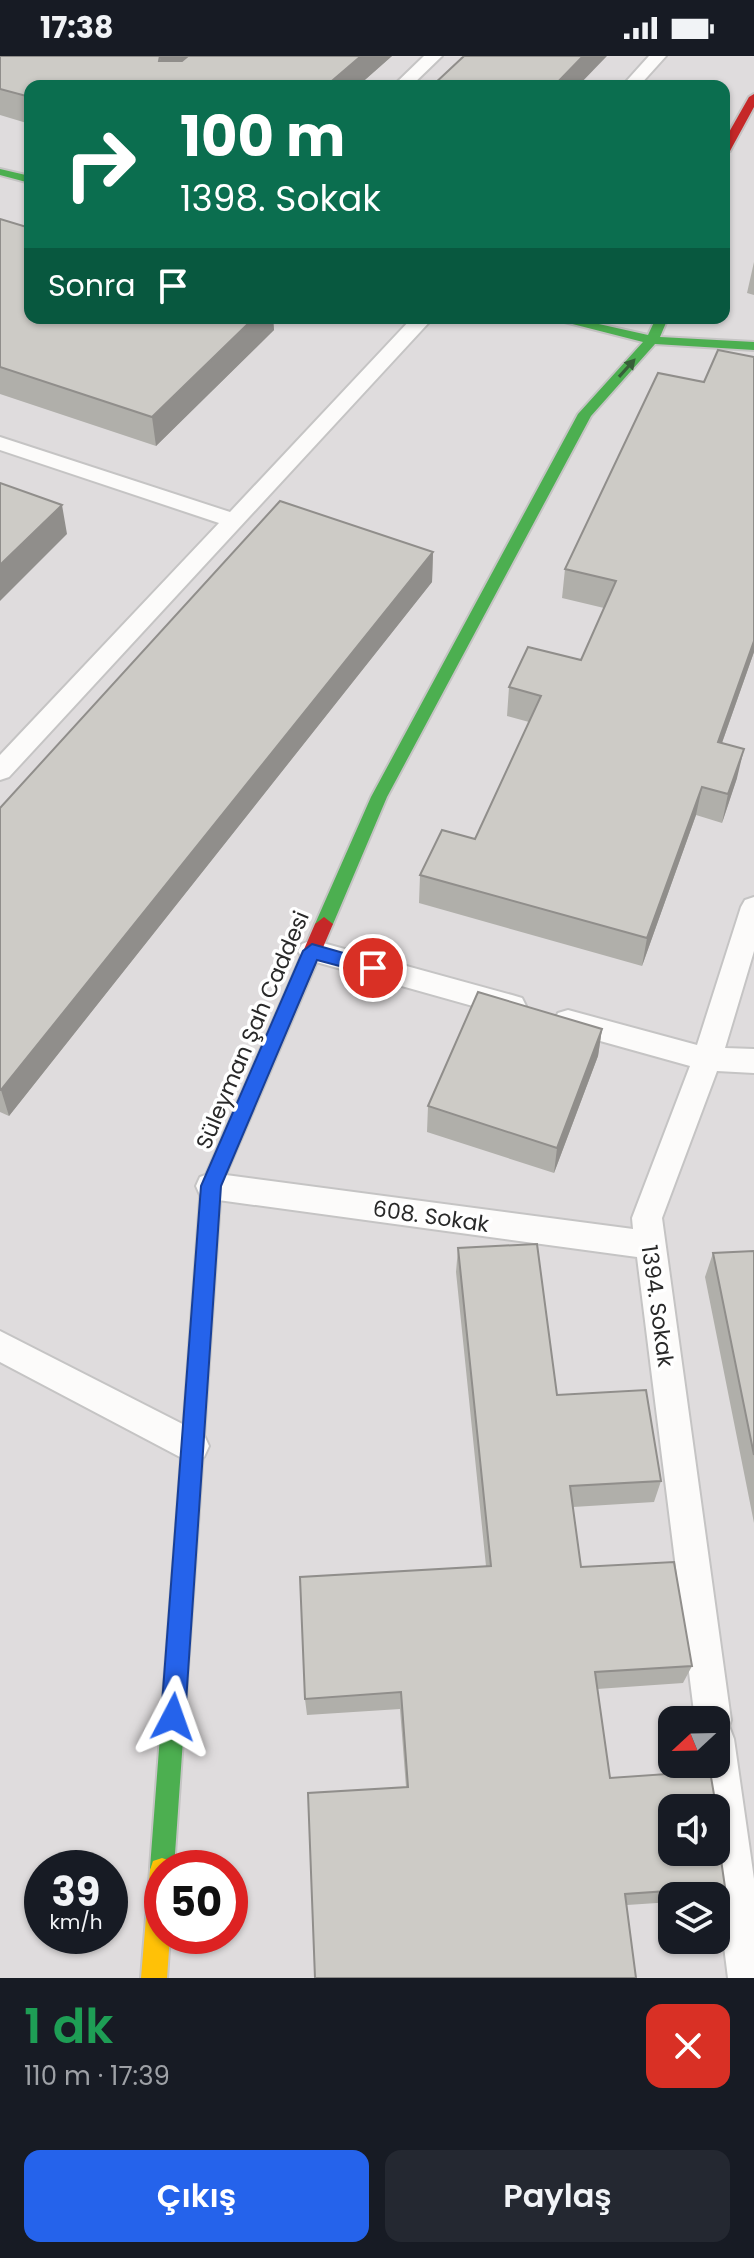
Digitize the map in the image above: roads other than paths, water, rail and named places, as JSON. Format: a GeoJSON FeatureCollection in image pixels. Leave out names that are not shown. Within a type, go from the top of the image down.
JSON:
{"type":"FeatureCollection","features":[{"type":"Feature","properties":{"kind":"main road"},"geometry":{"type":"LineString","coordinates":[[730,140],[754,97]]}},
{"type":"Feature","properties":{"kind":"main road"},"geometry":{"type":"LineString","coordinates":[[0,172],[24,178]]}},
{"type":"Feature","properties":{"kind":"main road"},"geometry":{"type":"LineString","coordinates":[[585,414],[652,340],[659,324]]}},
{"type":"Feature","properties":{"kind":"main road"},"geometry":{"type":"LineString","coordinates":[[724,327],[754,335]]}},
{"type":"Feature","properties":{"kind":"main road"},"geometry":{"type":"LineString","coordinates":[[592,330],[652,340],[754,346]]}},
{"type":"Feature","properties":{"kind":"main road"},"geometry":{"type":"LineString","coordinates":[[585,414],[587,386]]}},
{"type":"Feature","properties":{"kind":"main road","name":"Süleyman Şah Caddesi"},"geometry":{"type":"LineString","coordinates":[[163,1850],[211,1186],[379,797],[585,414]]}},
{"type":"Feature","properties":{"kind":"main road","name":"Süleyman Şah Caddesi"},"geometry":{"type":"LineString","coordinates":[[154,1978],[156,1954]]}},
{"type":"Feature","properties":{"kind":"lane"},"geometry":{"type":"LineString","coordinates":[[408,80],[434,56]]}},
{"type":"Feature","properties":{"kind":"lane"},"geometry":{"type":"LineString","coordinates":[[636,80],[658,56]]}},
{"type":"Feature","properties":{"kind":"lane"},"geometry":{"type":"LineString","coordinates":[[0,771],[417,324]]}},
{"type":"Feature","properties":{"kind":"lane"},"geometry":{"type":"LineString","coordinates":[[0,443],[233,520]]}},
{"type":"Feature","properties":{"kind":"lane","name":"1394. Sokak"},"geometry":{"type":"LineString","coordinates":[[711,1706],[647,1218],[707,1059],[754,907]]}},
{"type":"Feature","properties":{"kind":"lane"},"geometry":{"type":"LineString","coordinates":[[312,951],[707,1059],[754,1061]]}},
{"type":"Feature","properties":{"kind":"lane","name":"608. Sokak"},"geometry":{"type":"LineString","coordinates":[[211,1186],[650,1245]]}},
{"type":"Feature","properties":{"kind":"lane"},"geometry":{"type":"LineString","coordinates":[[0,1346],[192,1446]]}},
{"type":"Feature","properties":{"kind":"lane"},"geometry":{"type":"LineString","coordinates":[[721,1778],[748,1978]]}}]}
